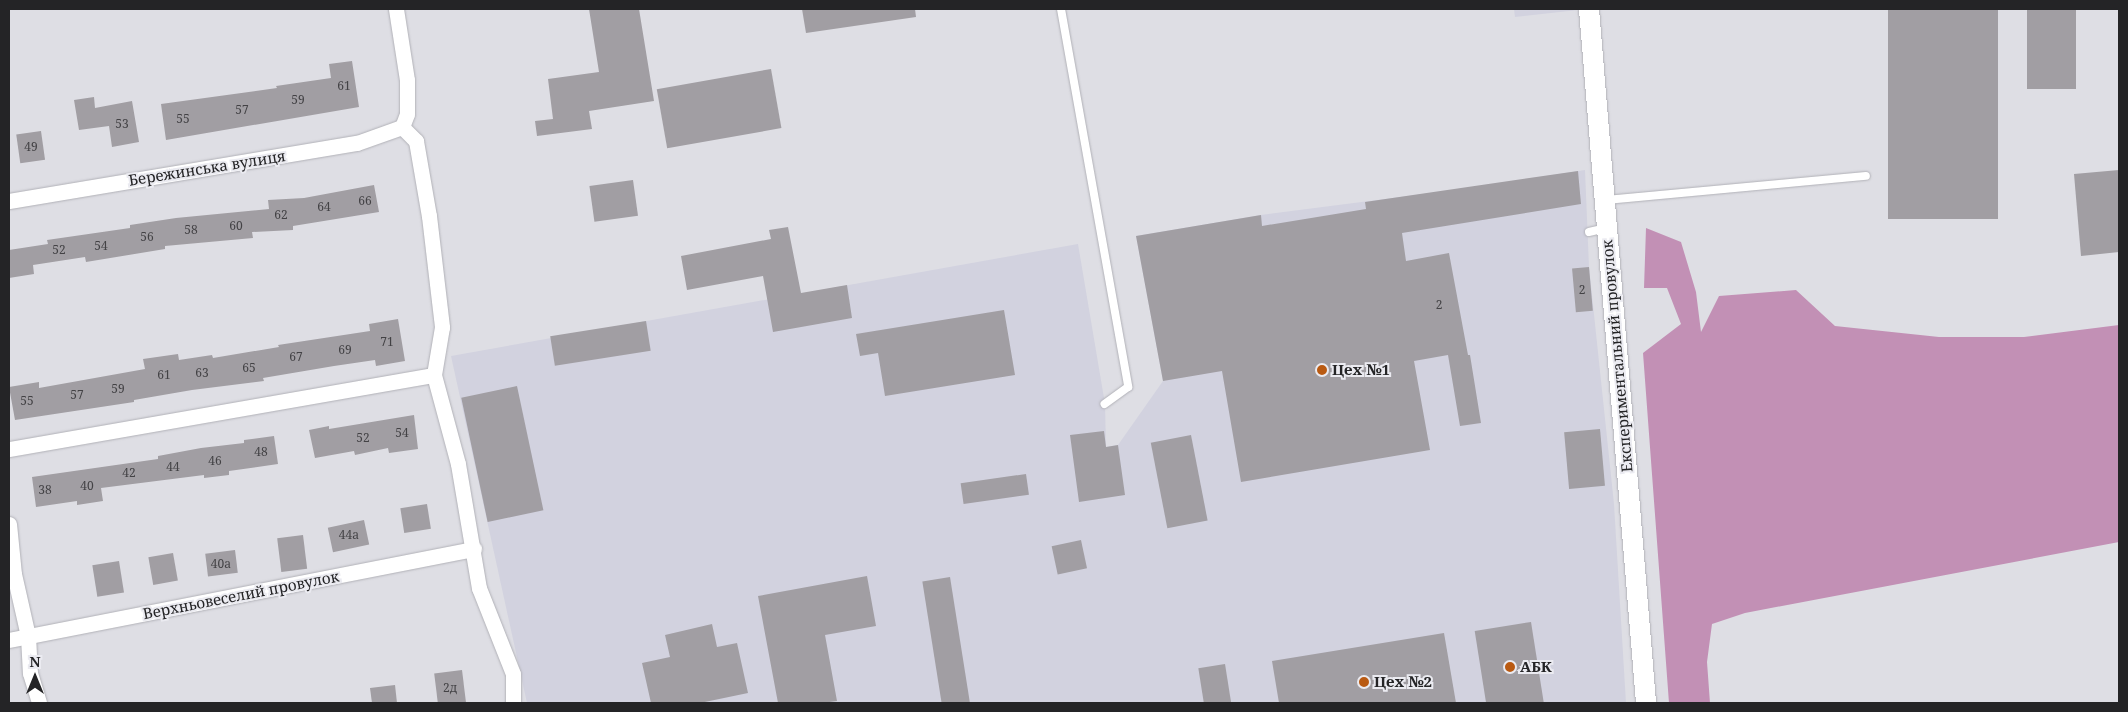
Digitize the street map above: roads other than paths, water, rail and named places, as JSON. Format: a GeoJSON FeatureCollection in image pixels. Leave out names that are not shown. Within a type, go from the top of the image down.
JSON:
{"type":"FeatureCollection","features":[{"type":"Feature","properties":{"kind":"street"},"geometry":{"type":"LineString","coordinates":[[396,9],[407,80],[406,114],[402,128],[416,141],[430,216],[442,327],[434,375],[458,464],[474,549],[479,588],[513,674],[512,703]]}},
{"type":"Feature","properties":{"kind":"street","name":"Експериментальний провулок"},"geometry":{"type":"LineString","coordinates":[[1589,9],[1604,200],[1597,230],[1646,703]]}},
{"type":"Feature","properties":{"kind":"street","name":"Бережинська вулиця"},"geometry":{"type":"LineString","coordinates":[[9,201],[357,143],[402,128]]}},
{"type":"Feature","properties":{"kind":"street"},"geometry":{"type":"LineString","coordinates":[[9,450],[434,375]]}},
{"type":"Feature","properties":{"kind":"street"},"geometry":{"type":"LineString","coordinates":[[9,524],[14,574],[28,636],[30,673],[39,703]]}},
{"type":"Feature","properties":{"kind":"street","name":"Верхньовеселий провулок"},"geometry":{"type":"LineString","coordinates":[[9,640],[474,549]]}},
{"type":"Feature","properties":{"kind":"lane"},"geometry":{"type":"LineString","coordinates":[[1061,9],[1128,387],[1105,404]]}},
{"type":"Feature","properties":{"kind":"lane"},"geometry":{"type":"LineString","coordinates":[[1604,200],[1866,176]]}},
{"type":"Feature","properties":{"kind":"place","name":"Цех №1"},"geometry":{"type":"Point","coordinates":[1322,370]}},
{"type":"Feature","properties":{"kind":"place","name":"АБК"},"geometry":{"type":"Point","coordinates":[1510,667]}},
{"type":"Feature","properties":{"kind":"place","name":"Цех №2"},"geometry":{"type":"Point","coordinates":[1364,682]}}]}
